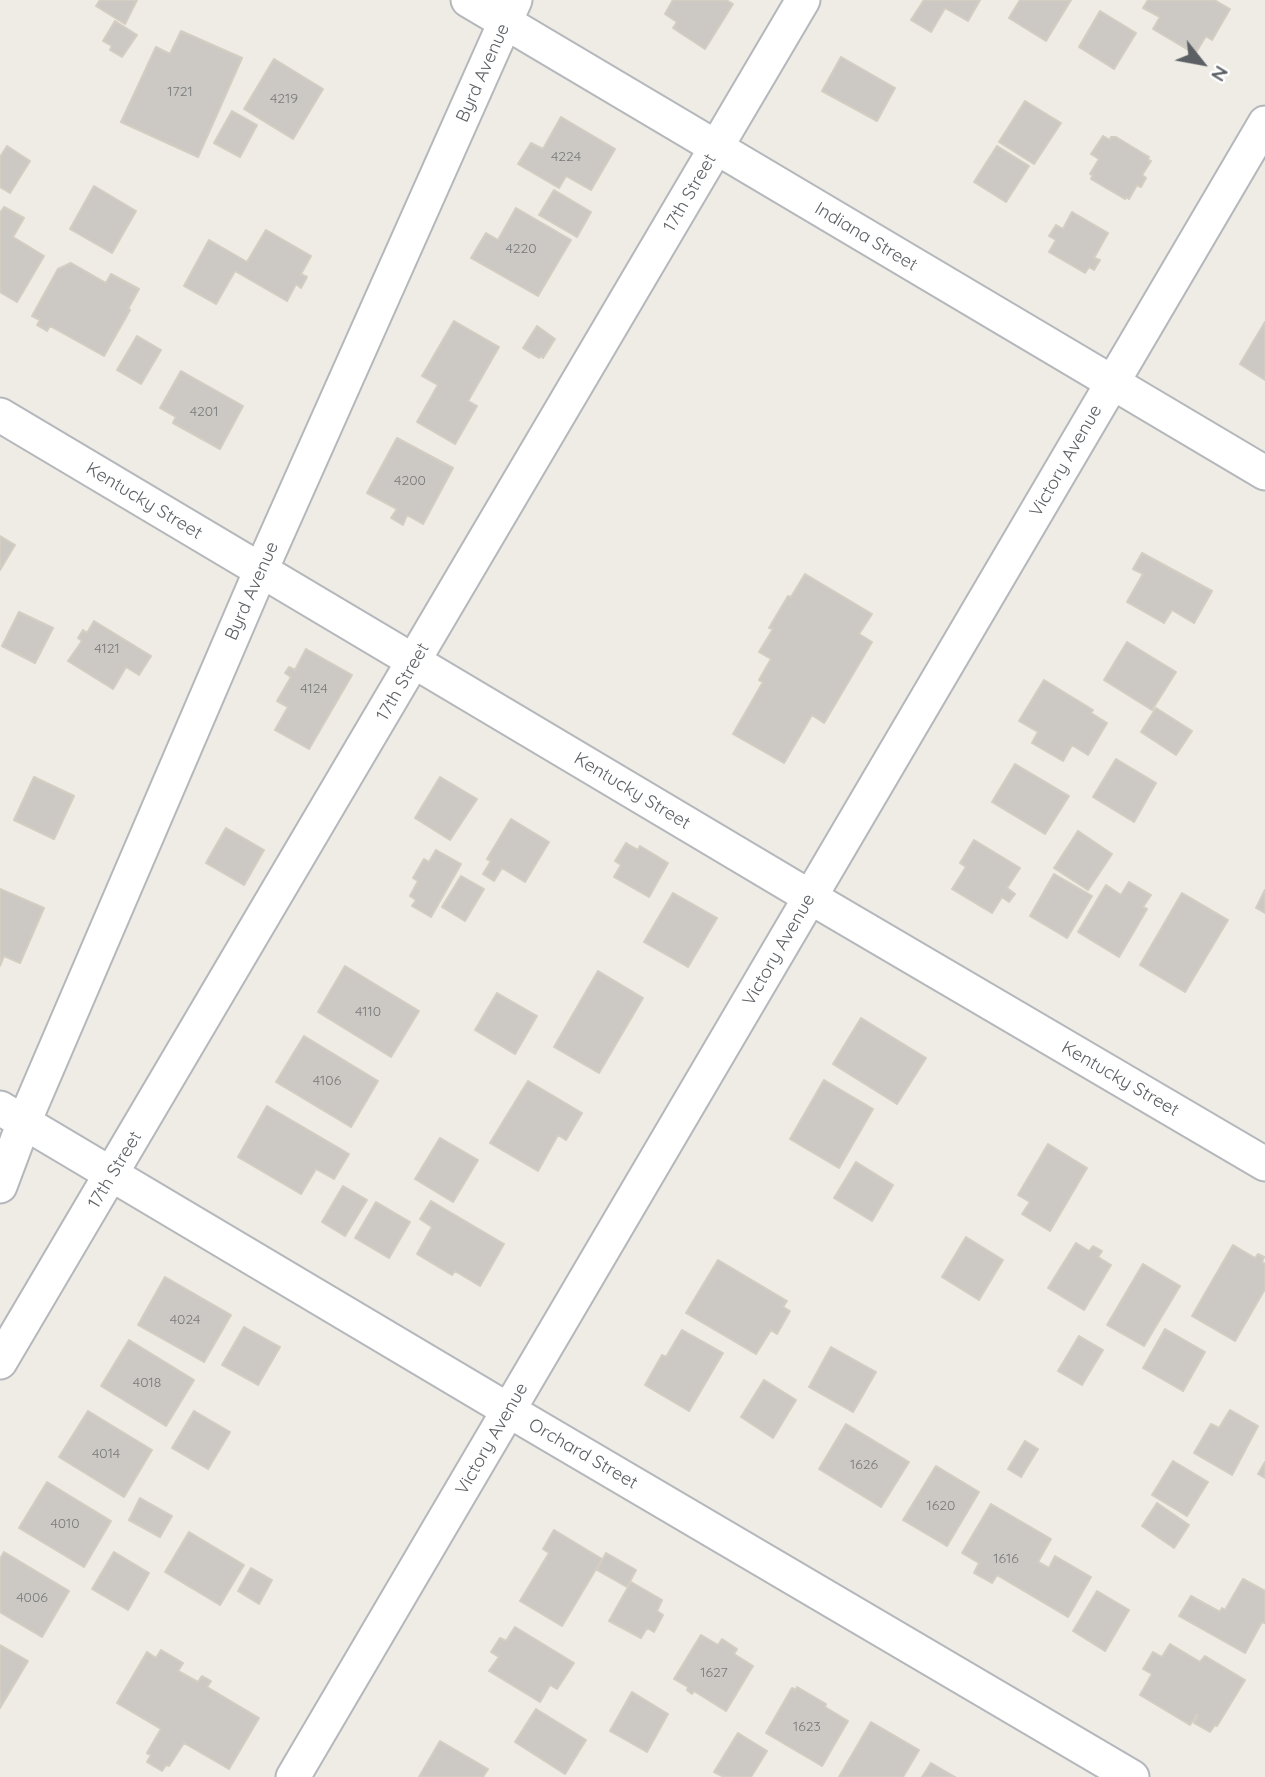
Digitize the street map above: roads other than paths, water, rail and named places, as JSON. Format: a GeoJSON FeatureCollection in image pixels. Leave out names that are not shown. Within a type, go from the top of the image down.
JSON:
{"type":"FeatureCollection","features":[{"type":"Feature","properties":{"kind":"street","name":"Indiana Street"},"geometry":{"type":"LineString","coordinates":[[468,0],[510,11],[717,148],[1265,473]]}},
{"type":"Feature","properties":{"kind":"street","name":"17th Street"},"geometry":{"type":"LineString","coordinates":[[0,1362],[803,0]]}},
{"type":"Feature","properties":{"kind":"street","name":"Byrd Avenue"},"geometry":{"type":"LineString","coordinates":[[0,1186],[12,1115],[261,570],[510,11]]}},
{"type":"Feature","properties":{"kind":"street","name":"Victory Avenue"},"geometry":{"type":"LineString","coordinates":[[293,1777],[1265,122]]}},
{"type":"Feature","properties":{"kind":"street","name":"Kentucky Street"},"geometry":{"type":"LineString","coordinates":[[0,415],[1265,1164]]}},
{"type":"Feature","properties":{"kind":"street","name":"Orchard Street"},"geometry":{"type":"LineString","coordinates":[[12,1115],[1132,1777]]}}]}
